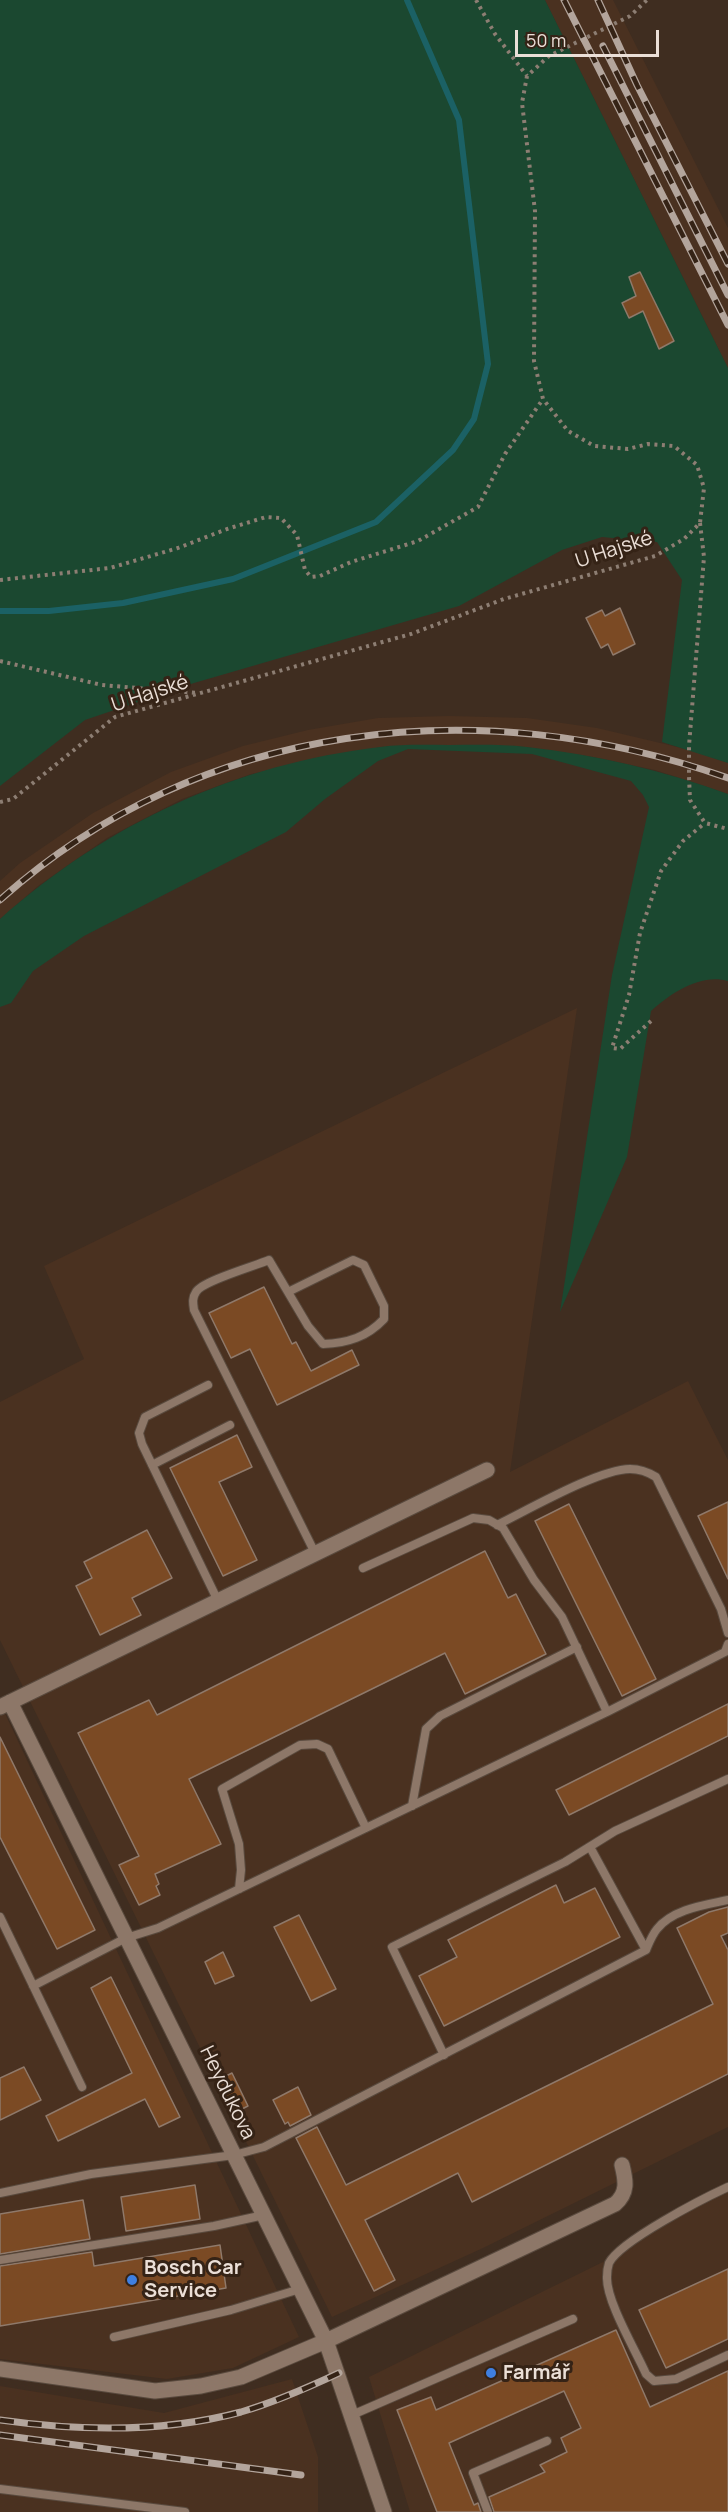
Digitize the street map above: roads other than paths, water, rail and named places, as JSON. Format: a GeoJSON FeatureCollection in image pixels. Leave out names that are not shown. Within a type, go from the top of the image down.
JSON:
{"type":"FeatureCollection","features":[{"type":"Feature","properties":{"kind":"street"},"geometry":{"type":"LineString","coordinates":[[5,1704],[487,1470]]}},
{"type":"Feature","properties":{"kind":"street","name":"Heydukova"},"geometry":{"type":"LineString","coordinates":[[5,1704],[126,1938],[326,2341],[384,2512]]}},
{"type":"Feature","properties":{"kind":"street"},"geometry":{"type":"LineString","coordinates":[[0,2369],[154,2391],[201,2386],[241,2376],[326,2341],[615,2204],[626,2189],[622,2165]]}},
{"type":"Feature","properties":{"kind":"lane"},"geometry":{"type":"LineString","coordinates":[[288,1292],[353,1260],[364,1265],[384,1306],[384,1319],[373,1330],[345,1343],[323,1344],[308,1326],[269,1260],[210,1281],[196,1290],[192,1301],[194,1310],[315,1554]]}},
{"type":"Feature","properties":{"kind":"lane"},"geometry":{"type":"LineString","coordinates":[[208,1385],[145,1417],[139,1432],[152,1465],[218,1601]]}},
{"type":"Feature","properties":{"kind":"lane"},"geometry":{"type":"LineString","coordinates":[[152,1465],[230,1425]]}},
{"type":"Feature","properties":{"kind":"lane"},"geometry":{"type":"LineString","coordinates":[[497,1525],[606,1473],[629,1469],[647,1471],[656,1477],[722,1609],[728,1633]]}},
{"type":"Feature","properties":{"kind":"lane"},"geometry":{"type":"LineString","coordinates":[[363,1568],[473,1518],[489,1520],[503,1528],[534,1580],[562,1617],[607,1712]]}},
{"type":"Feature","properties":{"kind":"lane"},"geometry":{"type":"LineString","coordinates":[[33,1986],[126,1938],[158,1928],[607,1712],[725,1652],[728,1644]]}},
{"type":"Feature","properties":{"kind":"lane"},"geometry":{"type":"LineString","coordinates":[[411,1806],[426,1728],[440,1716],[577,1647]]}},
{"type":"Feature","properties":{"kind":"lane"},"geometry":{"type":"LineString","coordinates":[[238,1889],[241,1870],[239,1844],[222,1789],[300,1745],[317,1744],[328,1749],[366,1828]]}},
{"type":"Feature","properties":{"kind":"lane"},"geometry":{"type":"LineString","coordinates":[[444,2055],[392,1947],[565,1862],[615,1831],[728,1779]]}},
{"type":"Feature","properties":{"kind":"lane"},"geometry":{"type":"LineString","coordinates":[[590,1847],[646,1950]]}},
{"type":"Feature","properties":{"kind":"lane"},"geometry":{"type":"LineString","coordinates":[[0,2193],[91,2174],[234,2155],[264,2147],[646,1950],[657,1929],[666,1920],[696,1906],[728,1900]]}},
{"type":"Feature","properties":{"kind":"lane"},"geometry":{"type":"LineString","coordinates":[[0,1917],[82,2087]]}},
{"type":"Feature","properties":{"kind":"lane"},"geometry":{"type":"LineString","coordinates":[[728,2187],[694,2202],[635,2239],[609,2263],[607,2279],[617,2312],[646,2374],[654,2381],[676,2379],[728,2355]]}},
{"type":"Feature","properties":{"kind":"lane"},"geometry":{"type":"LineString","coordinates":[[0,2260],[214,2226],[264,2215]]}},
{"type":"Feature","properties":{"kind":"lane"},"geometry":{"type":"LineString","coordinates":[[114,2337],[231,2310],[300,2289]]}},
{"type":"Feature","properties":{"kind":"lane"},"geometry":{"type":"LineString","coordinates":[[352,2415],[573,2319]]}},
{"type":"Feature","properties":{"kind":"lane"},"geometry":{"type":"LineString","coordinates":[[488,2512],[473,2473],[547,2441]]}},
{"type":"Feature","properties":{"kind":"lane"},"geometry":{"type":"LineString","coordinates":[[0,2489],[184,2512]]}},
{"type":"Feature","properties":{"kind":"waterway"},"geometry":{"type":"LineString","coordinates":[[0,611],[49,611],[123,603],[233,579],[376,522],[453,450],[474,419],[488,364],[459,120],[407,0]]}},
{"type":"Feature","properties":{"kind":"railway"},"geometry":{"type":"LineString","coordinates":[[564,0],[728,325]]}},
{"type":"Feature","properties":{"kind":"railway"},"geometry":{"type":"LineString","coordinates":[[598,0],[637,85],[728,264]]}},
{"type":"Feature","properties":{"kind":"railway"},"geometry":{"type":"LineString","coordinates":[[603,46],[728,295]]}},
{"type":"Feature","properties":{"kind":"railway"},"geometry":{"type":"LineString","coordinates":[[0,900],[79,839],[164,793],[253,759],[346,738],[441,730],[537,735],[633,751],[728,778]]}},
{"type":"Feature","properties":{"kind":"railway"},"geometry":{"type":"LineString","coordinates":[[0,2420],[90,2428],[182,2424],[254,2408],[339,2373]]}},
{"type":"Feature","properties":{"kind":"railway"},"geometry":{"type":"LineString","coordinates":[[0,2435],[301,2475]]}},
{"type":"Feature","properties":{"kind":"place","name":"Bosch Car Service"},"geometry":{"type":"Point","coordinates":[132,2280]}},
{"type":"Feature","properties":{"kind":"place","name":"Farmář"},"geometry":{"type":"Point","coordinates":[491,2373]}}]}
